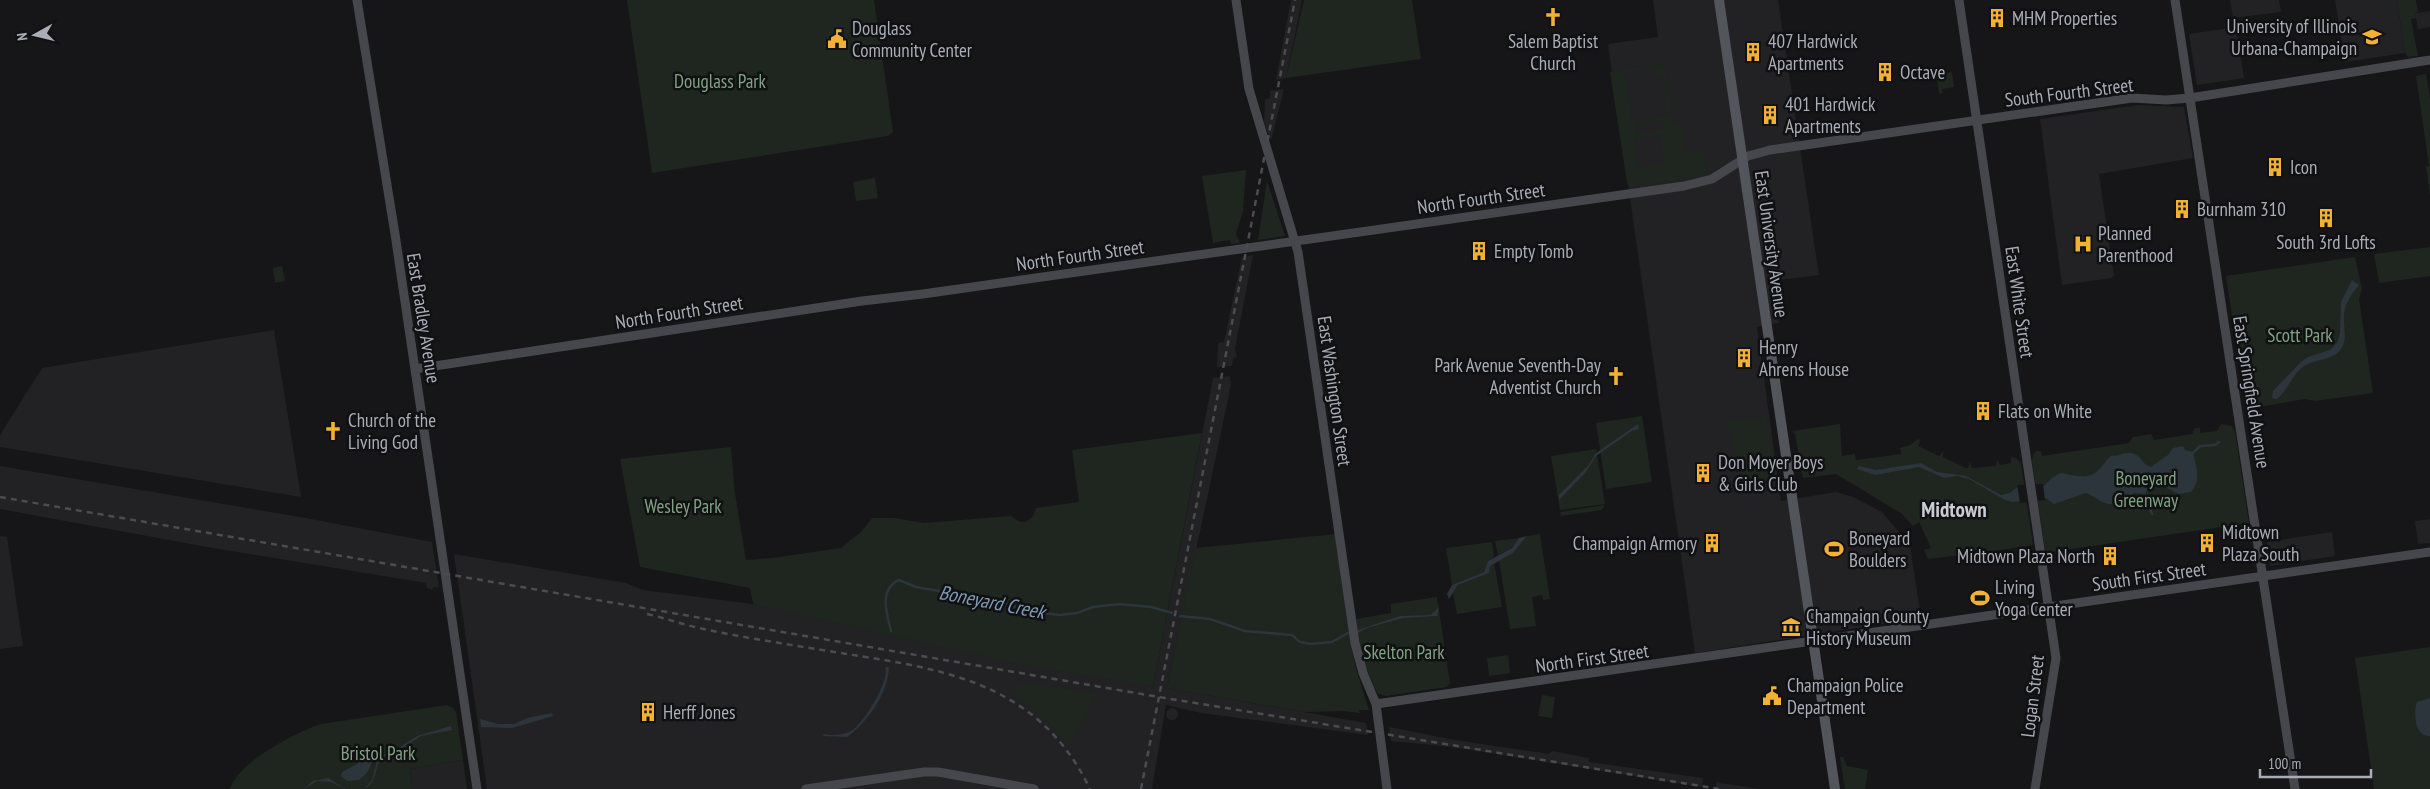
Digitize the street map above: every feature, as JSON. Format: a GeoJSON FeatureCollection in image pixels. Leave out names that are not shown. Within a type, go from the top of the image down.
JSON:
{"type":"FeatureCollection","features":[{"type":"Feature","properties":{"kind":"main road","name":"East University Avenue"},"geometry":{"type":"LineString","coordinates":[[1719,0],[1835,789]]}},
{"type":"Feature","properties":{"kind":"street","name":"East Bradley Avenue"},"geometry":{"type":"LineString","coordinates":[[357,0],[415,369],[477,789]]}},
{"type":"Feature","properties":{"kind":"street","name":"East Washington Street"},"geometry":{"type":"LineString","coordinates":[[1236,0],[1248,89],[1296,241],[1355,643],[1363,673],[1376,704],[1388,789]]}},
{"type":"Feature","properties":{"kind":"street","name":"East White Street"},"geometry":{"type":"LineString","coordinates":[[1959,0],[2048,608]]}},
{"type":"Feature","properties":{"kind":"street","name":"East Springfield Avenue"},"geometry":{"type":"LineString","coordinates":[[2175,0],[2294,789]]}},
{"type":"Feature","properties":{"kind":"street","name":"South Fourth Street"},"geometry":{"type":"LineString","coordinates":[[1742,159],[1770,150],[2132,98],[2166,100],[2190,98],[2430,60]]}},
{"type":"Feature","properties":{"kind":"street","name":"North Fourth Street"},"geometry":{"type":"LineString","coordinates":[[415,369],[862,301],[923,294],[1704,182],[1721,175],[1742,159]]}},
{"type":"Feature","properties":{"kind":"street","name":"South First Street"},"geometry":{"type":"LineString","coordinates":[[1813,642],[2430,552]]}},
{"type":"Feature","properties":{"kind":"street","name":"Logan Street"},"geometry":{"type":"LineString","coordinates":[[2036,789],[2056,658],[2048,608]]}},
{"type":"Feature","properties":{"kind":"street","name":"North First Street"},"geometry":{"type":"LineString","coordinates":[[1376,704],[1813,642]]}},
{"type":"Feature","properties":{"kind":"street"},"geometry":{"type":"LineString","coordinates":[[806,789],[924,772],[938,772],[1034,789]]}},
{"type":"Feature","properties":{"kind":"shaded area"},"geometry":{"type":"Polygon","coordinates":[[[1291,0],[1302,0],[1286,78],[1276,80],[1291,0]]]}},
{"type":"Feature","properties":{"kind":"shaded area"},"geometry":{"type":"Polygon","coordinates":[[[1653,0],[1778,0],[1819,275],[1773,281],[1779,323],[1757,327],[1781,501],[1836,492],[1853,497],[1882,512],[1910,545],[1921,618],[1695,653],[1608,44],[1658,37],[1653,0]]]}},
{"type":"Feature","properties":{"kind":"shaded area"},"geometry":{"type":"Polygon","coordinates":[[[2230,0],[2279,0],[2281,12],[2233,18],[2230,0]]]}},
{"type":"Feature","properties":{"kind":"shaded area","name":"University of Illinois Urbana-Champaign"},"geometry":{"type":"Polygon","coordinates":[[[2335,0],[2397,0],[2405,53],[2345,62],[2335,0]]]}},
{"type":"Feature","properties":{"kind":"shaded area"},"geometry":{"type":"Polygon","coordinates":[[[2430,11],[2430,27],[2418,29],[2415,13],[2430,11]]]}},
{"type":"Feature","properties":{"kind":"shaded area"},"geometry":{"type":"Polygon","coordinates":[[[2236,27],[2244,78],[2197,85],[2189,34],[2236,27]]]}},
{"type":"Feature","properties":{"kind":"shaded area"},"geometry":{"type":"Polygon","coordinates":[[[1284,89],[1271,141],[1264,123],[1265,99],[1270,98],[1270,91],[1284,89]]]}},
{"type":"Feature","properties":{"kind":"shaded area"},"geometry":{"type":"Polygon","coordinates":[[[2138,105],[2184,107],[2193,158],[2099,174],[2114,275],[2112,278],[2062,285],[2040,119],[2138,105]]]}},
{"type":"Feature","properties":{"kind":"shaded area"},"geometry":{"type":"Polygon","coordinates":[[[1253,255],[1235,349],[1237,357],[1233,358],[1232,366],[1217,367],[1218,343],[1224,342],[1242,257],[1253,255]]]}},
{"type":"Feature","properties":{"kind":"shaded area"},"geometry":{"type":"Polygon","coordinates":[[[2352,280],[2359,285],[2349,298],[2346,306],[2344,315],[2345,337],[2341,349],[2333,356],[2304,366],[2277,399],[2272,398],[2273,391],[2301,362],[2308,357],[2330,350],[2337,343],[2340,333],[2341,302],[2352,280]]]}},
{"type":"Feature","properties":{"kind":"shaded area"},"geometry":{"type":"Polygon","coordinates":[[[274,330],[301,497],[0,447],[0,435],[42,368],[274,330]]]}},
{"type":"Feature","properties":{"kind":"shaded area"},"geometry":{"type":"Polygon","coordinates":[[[1230,376],[1231,385],[1167,688],[1366,723],[1368,735],[1201,713],[1166,705],[1152,789],[487,789],[454,554],[626,583],[643,590],[753,604],[1153,686],[1213,378],[1230,376]]]}},
{"type":"Feature","properties":{"kind":"shaded area"},"geometry":{"type":"Polygon","coordinates":[[[1638,424],[1639,429],[1632,431],[1596,456],[1586,472],[1559,500],[1559,495],[1588,466],[1596,453],[1638,424]]]}},
{"type":"Feature","properties":{"kind":"shaded area"},"geometry":{"type":"Polygon","coordinates":[[[2183,446],[2185,450],[2193,452],[2197,468],[2196,482],[2191,492],[2178,494],[2155,481],[2148,484],[2146,494],[2134,493],[2125,501],[2117,504],[2102,502],[2086,493],[2054,504],[2046,498],[2012,502],[2005,500],[1969,479],[1957,476],[1944,478],[1919,467],[1875,475],[1857,469],[1859,466],[1876,470],[1921,463],[1937,472],[1966,476],[2001,495],[2010,493],[2016,488],[2044,486],[2060,473],[2079,476],[2091,475],[2111,456],[2127,453],[2137,455],[2146,465],[2151,467],[2168,455],[2173,448],[2183,446]]]}},
{"type":"Feature","properties":{"kind":"shaded area"},"geometry":{"type":"Polygon","coordinates":[[[0,466],[300,517],[432,542],[439,588],[434,587],[432,590],[427,588],[426,583],[207,547],[0,509],[0,466]]]}},
{"type":"Feature","properties":{"kind":"shaded area"},"geometry":{"type":"Polygon","coordinates":[[[2430,519],[2430,543],[2418,544],[2415,521],[2430,519]]]}},
{"type":"Feature","properties":{"kind":"shaded area"},"geometry":{"type":"Polygon","coordinates":[[[2332,532],[2335,556],[2270,566],[2267,542],[2332,532]]]}},
{"type":"Feature","properties":{"kind":"shaded area"},"geometry":{"type":"Polygon","coordinates":[[[0,536],[7,537],[23,646],[0,649],[0,536]]]}},
{"type":"Feature","properties":{"kind":"shaded area"},"geometry":{"type":"Polygon","coordinates":[[[1527,536],[1513,553],[1490,566],[1489,573],[1458,585],[1449,599],[1447,594],[1452,585],[1484,572],[1488,561],[1512,548],[1519,538],[1527,536]]]}},
{"type":"Feature","properties":{"kind":"shaded area"},"geometry":{"type":"Polygon","coordinates":[[[1439,607],[1437,616],[1403,618],[1367,628],[1358,633],[1358,630],[1400,616],[1431,615],[1439,607]]]}},
{"type":"Feature","properties":{"kind":"shaded area"},"geometry":{"type":"Polygon","coordinates":[[[885,667],[889,667],[888,677],[881,697],[855,731],[847,737],[823,736],[824,734],[845,733],[856,727],[869,711],[880,691],[886,673],[885,667]]]}},
{"type":"Feature","properties":{"kind":"shaded area"},"geometry":{"type":"Polygon","coordinates":[[[2430,698],[2430,736],[2421,733],[2418,729],[2415,712],[2417,702],[2430,698]]]}},
{"type":"Feature","properties":{"kind":"shaded area"},"geometry":{"type":"Polygon","coordinates":[[[1172,708],[1178,714],[1172,720],[1166,714],[1172,708]]]}},
{"type":"Feature","properties":{"kind":"shaded area"},"geometry":{"type":"Polygon","coordinates":[[[552,713],[553,716],[512,728],[481,727],[480,719],[498,724],[514,724],[527,718],[552,713]]]}},
{"type":"Feature","properties":{"kind":"shaded area"},"geometry":{"type":"Polygon","coordinates":[[[451,726],[452,730],[421,736],[395,753],[380,759],[371,784],[364,789],[372,780],[378,757],[397,749],[417,736],[451,726]]]}},
{"type":"Feature","properties":{"kind":"shaded area"},"geometry":{"type":"Polygon","coordinates":[[[1389,727],[1455,740],[1549,754],[1552,751],[1589,758],[1589,762],[1703,778],[1702,787],[1452,747],[1391,741],[1389,727]]]}},
{"type":"Feature","properties":{"kind":"shaded area"},"geometry":{"type":"Polygon","coordinates":[[[366,754],[371,755],[372,762],[362,778],[347,781],[341,776],[342,772],[357,764],[366,754]]]}},
{"type":"Feature","properties":{"kind":"shaded area"},"geometry":{"type":"Polygon","coordinates":[[[463,760],[467,789],[412,789],[410,769],[463,760]]]}},
{"type":"Feature","properties":{"kind":"shaded area"},"geometry":{"type":"Polygon","coordinates":[[[328,778],[346,789],[331,782],[317,781],[304,789],[313,781],[328,778]]]}},
{"type":"Feature","properties":{"kind":"shaded area"},"geometry":{"type":"Polygon","coordinates":[[[1717,781],[1719,783],[1761,789],[1715,789],[1717,781]]]}},
{"type":"Feature","properties":{"kind":"green space","name":"Douglass Park"},"geometry":{"type":"Polygon","coordinates":[[[627,0],[874,0],[893,132],[888,136],[652,173],[627,0]]]}},
{"type":"Feature","properties":{"kind":"green space"},"geometry":{"type":"Polygon","coordinates":[[[1304,0],[1412,0],[1421,59],[1286,78],[1304,0]]]}},
{"type":"Feature","properties":{"kind":"green space"},"geometry":{"type":"Polygon","coordinates":[[[2397,0],[2416,0],[2418,12],[2415,13],[2416,18],[2411,19],[2418,56],[2408,57],[2405,53],[2397,0]]]}},
{"type":"Feature","properties":{"kind":"green space"},"geometry":{"type":"Polygon","coordinates":[[[1664,64],[1673,123],[1682,122],[1686,152],[1703,150],[1707,174],[1688,179],[1631,187],[1627,183],[1610,72],[1664,64]],[[1653,68],[1625,73],[1632,122],[1668,116],[1663,75],[1654,76],[1653,68]],[[1662,120],[1637,124],[1638,134],[1664,128],[1662,120]],[[1661,135],[1634,139],[1638,167],[1663,163],[1661,135]]]}},
{"type":"Feature","properties":{"kind":"green space"},"geometry":{"type":"Polygon","coordinates":[[[1939,69],[1940,74],[1952,72],[1954,87],[1942,89],[1942,93],[1939,94],[1936,70],[1939,69]]]}},
{"type":"Feature","properties":{"kind":"green space"},"geometry":{"type":"Polygon","coordinates":[[[2426,74],[2430,99],[2430,195],[2426,166],[2429,166],[2416,76],[2426,74]]]}},
{"type":"Feature","properties":{"kind":"green space"},"geometry":{"type":"Polygon","coordinates":[[[1246,170],[1243,211],[1236,234],[1240,243],[1231,244],[1230,240],[1213,243],[1202,176],[1246,170]]]}},
{"type":"Feature","properties":{"kind":"green space"},"geometry":{"type":"Polygon","coordinates":[[[875,178],[878,198],[856,201],[853,182],[875,178]]]}},
{"type":"Feature","properties":{"kind":"green space"},"geometry":{"type":"Polygon","coordinates":[[[1267,181],[1285,236],[1258,240],[1267,181]]]}},
{"type":"Feature","properties":{"kind":"green space"},"geometry":{"type":"Polygon","coordinates":[[[2430,247],[2430,276],[2379,283],[2374,254],[2430,247]]]}},
{"type":"Feature","properties":{"kind":"green space","name":"Scott Park"},"geometry":{"type":"Polygon","coordinates":[[[2355,257],[2362,289],[2359,299],[2373,393],[2315,401],[2305,399],[2254,408],[2247,412],[2226,276],[2355,257]]]}},
{"type":"Feature","properties":{"kind":"green space"},"geometry":{"type":"Polygon","coordinates":[[[282,266],[285,281],[275,283],[273,268],[282,266]]]}},
{"type":"Feature","properties":{"kind":"green space"},"geometry":{"type":"Polygon","coordinates":[[[1642,416],[1652,482],[1606,489],[1596,423],[1642,416]]]}},
{"type":"Feature","properties":{"kind":"green space"},"geometry":{"type":"Polygon","coordinates":[[[1766,416],[1776,479],[1736,484],[1733,467],[1735,449],[1724,422],[1766,416]]]}},
{"type":"Feature","properties":{"kind":"green space"},"geometry":{"type":"Polygon","coordinates":[[[1840,424],[1842,456],[1855,454],[1856,460],[1901,454],[1900,448],[1910,445],[1918,439],[1920,440],[1918,446],[1939,456],[1943,451],[1943,457],[1966,468],[1968,468],[1970,462],[1972,468],[1996,466],[1997,459],[2000,465],[2011,463],[2011,457],[2016,458],[2021,463],[2033,545],[1982,553],[1975,550],[1969,554],[1928,559],[1924,550],[1931,548],[1919,522],[1913,526],[1902,514],[1836,474],[1803,478],[1795,434],[1792,431],[1840,424]]]}},
{"type":"Feature","properties":{"kind":"green space","name":"Boneyard Greenway"},"geometry":{"type":"Polygon","coordinates":[[[2221,424],[2232,426],[2235,432],[2249,523],[2051,552],[2045,551],[2032,461],[2036,451],[2041,451],[2042,456],[2129,443],[2133,437],[2151,434],[2154,440],[2192,434],[2195,428],[2200,428],[2200,433],[2217,431],[2221,424]]]}},
{"type":"Feature","properties":{"kind":"green space","name":"Wesley Park"},"geometry":{"type":"Polygon","coordinates":[[[1202,433],[1153,686],[1018,664],[753,604],[750,588],[640,567],[620,459],[731,447],[735,493],[746,560],[841,548],[862,531],[872,518],[894,518],[924,523],[1011,516],[1018,521],[1026,522],[1033,516],[1036,508],[1079,502],[1072,450],[1202,433]]]}},
{"type":"Feature","properties":{"kind":"green space"},"geometry":{"type":"Polygon","coordinates":[[[1596,449],[1605,504],[1560,510],[1551,456],[1596,449]]]}},
{"type":"Feature","properties":{"kind":"green space"},"geometry":{"type":"Polygon","coordinates":[[[1605,505],[1602,510],[1561,516],[1560,512],[1605,505]]]}},
{"type":"Feature","properties":{"kind":"green space"},"geometry":{"type":"Polygon","coordinates":[[[1336,534],[1356,669],[1369,710],[1359,710],[1360,713],[1344,711],[1304,712],[1167,688],[1196,548],[1336,534]]]}},
{"type":"Feature","properties":{"kind":"green space"},"geometry":{"type":"Polygon","coordinates":[[[1540,534],[1550,599],[1543,600],[1542,595],[1532,597],[1536,626],[1510,629],[1499,560],[1513,553],[1527,536],[1540,534]]]}},
{"type":"Feature","properties":{"kind":"green space"},"geometry":{"type":"Polygon","coordinates":[[[1519,538],[1512,548],[1498,555],[1495,541],[1519,538]]]}},
{"type":"Feature","properties":{"kind":"green space"},"geometry":{"type":"Polygon","coordinates":[[[1492,542],[1494,557],[1488,561],[1484,572],[1452,585],[1446,548],[1492,542]]]}},
{"type":"Feature","properties":{"kind":"green space"},"geometry":{"type":"Polygon","coordinates":[[[1494,562],[1502,607],[1457,614],[1453,593],[1458,585],[1489,573],[1489,566],[1494,562]]]}},
{"type":"Feature","properties":{"kind":"green space","name":"Skelton Park"},"geometry":{"type":"Polygon","coordinates":[[[1437,597],[1450,683],[1447,687],[1386,696],[1377,693],[1362,658],[1356,619],[1391,613],[1391,604],[1437,597]]]}},
{"type":"Feature","properties":{"kind":"green space"},"geometry":{"type":"Polygon","coordinates":[[[2430,647],[2430,789],[2374,789],[2355,658],[2430,647]]]}},
{"type":"Feature","properties":{"kind":"green space"},"geometry":{"type":"Polygon","coordinates":[[[1508,655],[1510,673],[1489,676],[1487,658],[1508,655]]]}},
{"type":"Feature","properties":{"kind":"green space"},"geometry":{"type":"Polygon","coordinates":[[[1026,683],[1097,694],[1071,746],[1041,716],[1016,698],[1013,687],[1026,683]]]}},
{"type":"Feature","properties":{"kind":"green space"},"geometry":{"type":"Polygon","coordinates":[[[1542,695],[1555,697],[1552,718],[1538,716],[1542,695]]]}},
{"type":"Feature","properties":{"kind":"green space","name":"Bristol Park"},"geometry":{"type":"Polygon","coordinates":[[[447,705],[456,712],[463,760],[410,769],[412,789],[230,789],[235,779],[255,759],[283,741],[310,728],[321,724],[447,705]]]}},
{"type":"Feature","properties":{"kind":"green space"},"geometry":{"type":"Polygon","coordinates":[[[1840,757],[1843,757],[1847,766],[1868,770],[1865,789],[1845,789],[1840,757]]]}},
{"type":"Feature","properties":{"kind":"pier"},"geometry":{"type":"Polygon","coordinates":[[[2043,484],[2045,500],[2020,503],[2017,485],[2043,484]]]}},
{"type":"Feature","properties":{"kind":"waterway","name":"Boneyard Creek"},"geometry":{"type":"LineString","coordinates":[[2193,453],[2200,446],[2215,445],[2219,442]]}},
{"type":"Feature","properties":{"kind":"waterway"},"geometry":{"type":"LineString","coordinates":[[2146,499],[2152,514]]}},
{"type":"Feature","properties":{"kind":"waterway","name":"Boneyard Creek"},"geometry":{"type":"LineString","coordinates":[[891,631],[886,610],[886,596],[892,584],[899,580],[916,587],[1002,602],[1026,611],[1060,615],[1077,613],[1093,607],[1119,604],[1151,607],[1172,613]]}},
{"type":"Feature","properties":{"kind":"waterway","name":"Boneyard Creek"},"geometry":{"type":"LineString","coordinates":[[1180,616],[1210,619],[1245,631],[1292,635],[1300,642],[1311,644],[1332,642],[1348,633]]}},
{"type":"Feature","properties":{"kind":"railway"},"geometry":{"type":"LineString","coordinates":[[1141,789],[1295,0]]}},
{"type":"Feature","properties":{"kind":"railway"},"geometry":{"type":"LineString","coordinates":[[0,497],[1165,698],[1719,789]]}},
{"type":"Feature","properties":{"kind":"railway"},"geometry":{"type":"LineString","coordinates":[[647,614],[729,634],[902,663],[940,672],[976,684],[1010,700],[1040,722],[1067,751],[1090,789]]}},
{"type":"Feature","properties":{"kind":"place","name":"Salem Baptist Church"},"geometry":{"type":"Point","coordinates":[1553,17]}},
{"type":"Feature","properties":{"kind":"place","name":"MHM Properties"},"geometry":{"type":"Point","coordinates":[1997,18]}},
{"type":"Feature","properties":{"kind":"place","name":"University of Illinois Urbana-Champaign"},"geometry":{"type":"Point","coordinates":[2372,37]}},
{"type":"Feature","properties":{"kind":"place","name":"Douglass Community Center"},"geometry":{"type":"Point","coordinates":[837,39]}},
{"type":"Feature","properties":{"kind":"place","name":"407 Hardwick Apartments"},"geometry":{"type":"Point","coordinates":[1753,52]}},
{"type":"Feature","properties":{"kind":"place","name":"Octave"},"geometry":{"type":"Point","coordinates":[1885,72]}},
{"type":"Feature","properties":{"kind":"place","name":"401 Hardwick Apartments"},"geometry":{"type":"Point","coordinates":[1770,115]}},
{"type":"Feature","properties":{"kind":"place","name":"Icon"},"geometry":{"type":"Point","coordinates":[2275,167]}},
{"type":"Feature","properties":{"kind":"place","name":"Burnham 310"},"geometry":{"type":"Point","coordinates":[2182,209]}},
{"type":"Feature","properties":{"kind":"place","name":"South 3rd Lofts"},"geometry":{"type":"Point","coordinates":[2326,218]}},
{"type":"Feature","properties":{"kind":"place","name":"Planned Parenthood"},"geometry":{"type":"Point","coordinates":[2083,244]}},
{"type":"Feature","properties":{"kind":"place","name":"Empty Tomb"},"geometry":{"type":"Point","coordinates":[1479,251]}},
{"type":"Feature","properties":{"kind":"place","name":"Henry Ahrens House"},"geometry":{"type":"Point","coordinates":[1744,358]}},
{"type":"Feature","properties":{"kind":"place","name":"Park Avenue Seventh-Day Adventist Church"},"geometry":{"type":"Point","coordinates":[1616,376]}},
{"type":"Feature","properties":{"kind":"place","name":"Flats on White"},"geometry":{"type":"Point","coordinates":[1983,411]}},
{"type":"Feature","properties":{"kind":"place","name":"Church of the Living God"},"geometry":{"type":"Point","coordinates":[333,431]}},
{"type":"Feature","properties":{"kind":"place","name":"Don Moyer Boys & Girls Club"},"geometry":{"type":"Point","coordinates":[1703,473]}},
{"type":"Feature","properties":{"kind":"place","name":"Champaign Armory"},"geometry":{"type":"Point","coordinates":[1712,543]}},
{"type":"Feature","properties":{"kind":"place","name":"Midtown Plaza South"},"geometry":{"type":"Point","coordinates":[2207,543]}},
{"type":"Feature","properties":{"kind":"place","name":"Boneyard Boulders"},"geometry":{"type":"Point","coordinates":[1834,549]}},
{"type":"Feature","properties":{"kind":"place","name":"Midtown Plaza North"},"geometry":{"type":"Point","coordinates":[2110,556]}},
{"type":"Feature","properties":{"kind":"place","name":"Living Yoga Center"},"geometry":{"type":"Point","coordinates":[1980,598]}},
{"type":"Feature","properties":{"kind":"place","name":"Champaign County History Museum"},"geometry":{"type":"Point","coordinates":[1791,627]}},
{"type":"Feature","properties":{"kind":"place","name":"Champaign Police Department"},"geometry":{"type":"Point","coordinates":[1772,696]}},
{"type":"Feature","properties":{"kind":"place","name":"Herff Jones"},"geometry":{"type":"Point","coordinates":[648,712]}},
{"type":"Feature","properties":{"kind":"district","name":"Midtown"},"geometry":{"type":"Point","coordinates":[1954,509]}}]}
